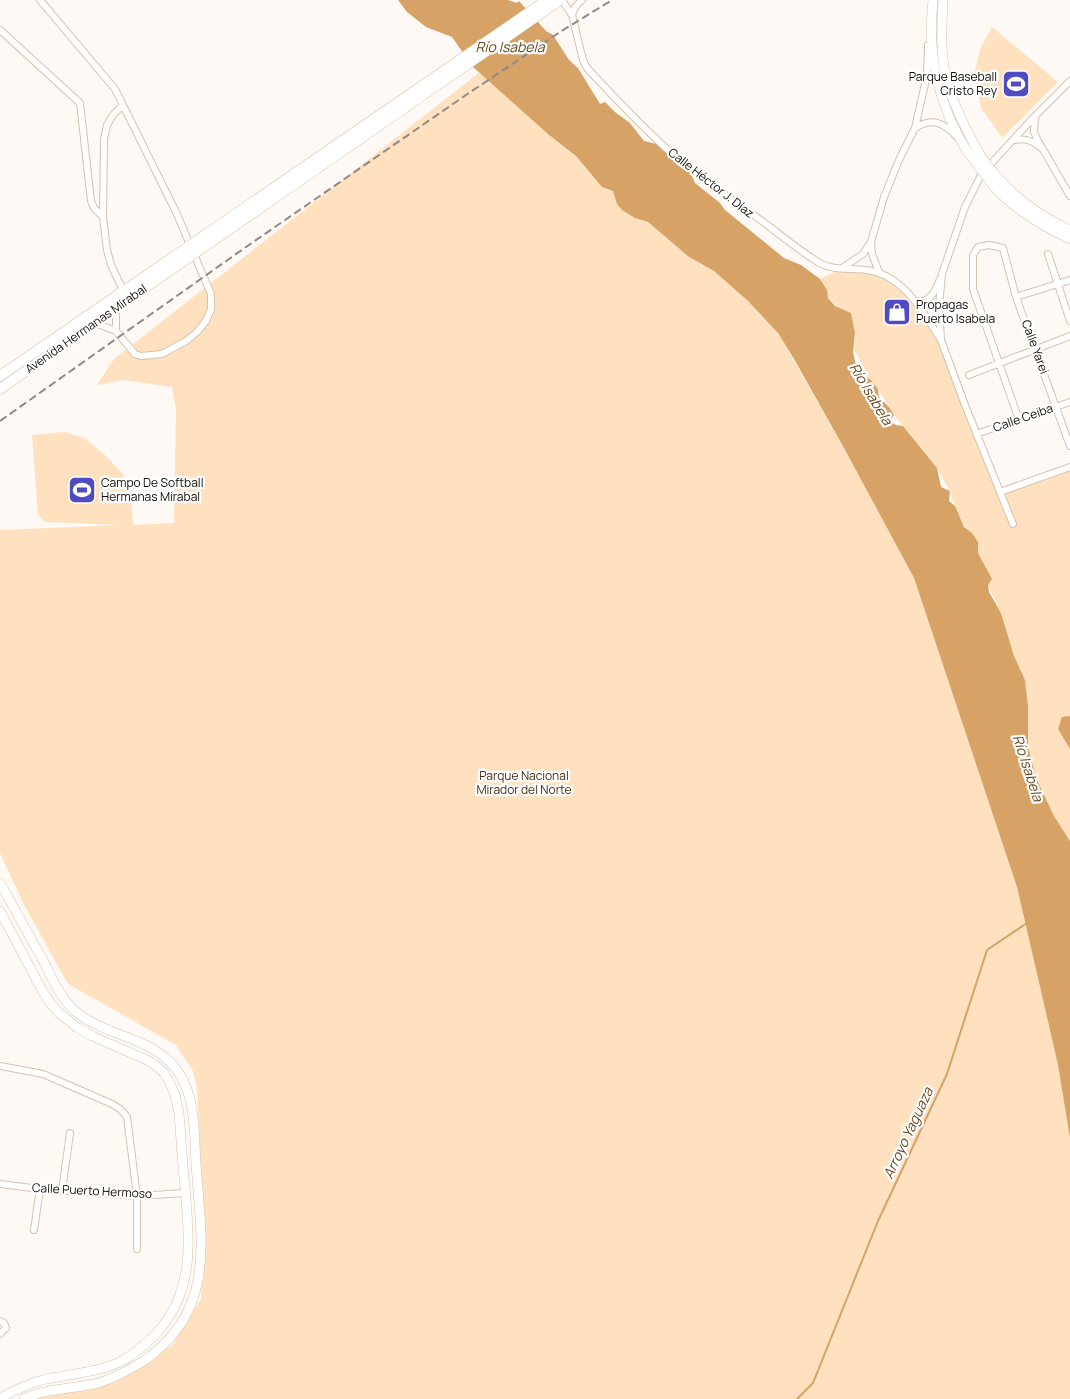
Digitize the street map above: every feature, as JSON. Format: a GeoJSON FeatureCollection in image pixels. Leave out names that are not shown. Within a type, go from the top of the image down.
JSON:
{"type":"FeatureCollection","features":[{"type":"Feature","properties":{"kind":"main road"},"geometry":{"type":"LineString","coordinates":[[169,266],[547,0]]}},
{"type":"Feature","properties":{"kind":"main road"},"geometry":{"type":"LineString","coordinates":[[169,266],[561,0]]}},
{"type":"Feature","properties":{"kind":"main road","name":"Avenida Hermanas Mirabal"},"geometry":{"type":"LineString","coordinates":[[0,376],[124,290],[169,266]]}},
{"type":"Feature","properties":{"kind":"main road","name":"Avenida Hermanas Mirabal"},"geometry":{"type":"LineString","coordinates":[[0,389],[95,323],[169,266]]}},
{"type":"Feature","properties":{"kind":"street"},"geometry":{"type":"LineString","coordinates":[[40,0],[114,89],[176,212],[211,294],[211,309],[197,332],[186,341],[162,354],[141,356],[135,354],[116,331],[95,323]]}},
{"type":"Feature","properties":{"kind":"street","name":"Calle Héctor J. Díaz"},"geometry":{"type":"LineString","coordinates":[[561,0],[572,15],[583,60],[587,68],[668,150],[732,200],[820,263],[840,269],[879,272],[899,284],[916,301],[941,340]]}},
{"type":"Feature","properties":{"kind":"street"},"geometry":{"type":"LineString","coordinates":[[572,15],[574,6],[582,0]]}},
{"type":"Feature","properties":{"kind":"street"},"geometry":{"type":"LineString","coordinates":[[840,269],[863,254],[871,242],[884,197],[915,128],[927,75],[933,0]]}},
{"type":"Feature","properties":{"kind":"street"},"geometry":{"type":"LineString","coordinates":[[943,0],[943,59],[946,77],[957,110],[976,148],[998,184],[1041,214],[1068,227]]}},
{"type":"Feature","properties":{"kind":"street"},"geometry":{"type":"LineString","coordinates":[[931,14],[934,68],[948,117],[965,148]]}},
{"type":"Feature","properties":{"kind":"street"},"geometry":{"type":"LineString","coordinates":[[0,30],[80,103],[91,201],[94,208],[104,217]]}},
{"type":"Feature","properties":{"kind":"street"},"geometry":{"type":"LineString","coordinates":[[916,301],[922,302],[934,294],[965,207],[980,177],[1035,116],[1070,81]]}},
{"type":"Feature","properties":{"kind":"street"},"geometry":{"type":"LineString","coordinates":[[123,105],[113,115],[107,125],[104,139],[104,217],[107,250],[111,265],[124,290]]}},
{"type":"Feature","properties":{"kind":"street"},"geometry":{"type":"LineString","coordinates":[[1035,116],[1034,132],[1070,196]]}},
{"type":"Feature","properties":{"kind":"street"},"geometry":{"type":"LineString","coordinates":[[915,128],[923,123],[941,124],[950,129],[1021,211],[1070,239]]}},
{"type":"Feature","properties":{"kind":"street"},"geometry":{"type":"LineString","coordinates":[[1013,140],[1022,138],[1042,148]]}},
{"type":"Feature","properties":{"kind":"street"},"geometry":{"type":"LineString","coordinates":[[871,242],[872,254],[879,272]]}},
{"type":"Feature","properties":{"kind":"street","name":"Calle Yarei"},"geometry":{"type":"LineString","coordinates":[[999,363],[973,289],[973,255],[978,247],[1002,248],[1016,297],[1070,446]]}},
{"type":"Feature","properties":{"kind":"street"},"geometry":{"type":"LineString","coordinates":[[1048,254],[1070,320]]}},
{"type":"Feature","properties":{"kind":"street"},"geometry":{"type":"LineString","coordinates":[[942,274],[939,306],[941,340],[976,434],[1013,524]]}},
{"type":"Feature","properties":{"kind":"street"},"geometry":{"type":"LineString","coordinates":[[1016,297],[1070,280]]}},
{"type":"Feature","properties":{"kind":"street"},"geometry":{"type":"LineString","coordinates":[[116,307],[116,331]]}},
{"type":"Feature","properties":{"kind":"street"},"geometry":{"type":"LineString","coordinates":[[969,375],[1070,336]]}},
{"type":"Feature","properties":{"kind":"street"},"geometry":{"type":"LineString","coordinates":[[999,363],[1019,420]]}},
{"type":"Feature","properties":{"kind":"street","name":"Calle Ceiba"},"geometry":{"type":"LineString","coordinates":[[976,434],[1070,402]]}},
{"type":"Feature","properties":{"kind":"street"},"geometry":{"type":"LineString","coordinates":[[1000,492],[1070,466]]}},
{"type":"Feature","properties":{"kind":"street"},"geometry":{"type":"LineString","coordinates":[[0,883],[53,979],[73,1009],[94,1024],[145,1043],[168,1060],[184,1082],[192,1116],[202,1242],[201,1269],[191,1302],[181,1323],[165,1343],[145,1360],[118,1376],[94,1384],[46,1392],[24,1399]]}},
{"type":"Feature","properties":{"kind":"street"},"geometry":{"type":"LineString","coordinates":[[0,911],[50,1004],[78,1028],[156,1065],[170,1083],[179,1114],[189,1234],[185,1277],[181,1296],[162,1326],[150,1340],[120,1362],[102,1368],[35,1382],[0,1398]]}},
{"type":"Feature","properties":{"kind":"street"},"geometry":{"type":"LineString","coordinates":[[118,1048],[122,1034]]}},
{"type":"Feature","properties":{"kind":"street"},"geometry":{"type":"LineString","coordinates":[[0,1066],[40,1073],[120,1108],[127,1117],[137,1196],[137,1249]]}},
{"type":"Feature","properties":{"kind":"street"},"geometry":{"type":"LineString","coordinates":[[62,1191],[70,1133]]}},
{"type":"Feature","properties":{"kind":"street","name":"Calle Puerto Hermoso"},"geometry":{"type":"LineString","coordinates":[[0,1184],[62,1191],[137,1196],[185,1193]]}},
{"type":"Feature","properties":{"kind":"street"},"geometry":{"type":"LineString","coordinates":[[34,1230],[40,1189]]}},
{"type":"Feature","properties":{"kind":"street"},"geometry":{"type":"LineString","coordinates":[[0,1321],[4,1323],[6,1328],[0,1334]]}},
{"type":"Feature","properties":{"kind":"green space","name":"Parque Baseball Cristo Rey"},"geometry":{"type":"Polygon","coordinates":[[[992,27],[1058,82],[1002,138],[981,108],[976,85],[975,71],[980,49],[992,27]]]}},
{"type":"Feature","properties":{"kind":"green space","name":"Parque Nacional Mirador del Norte"},"geometry":{"type":"Polygon","coordinates":[[[480,72],[549,135],[576,156],[602,187],[613,191],[635,218],[648,222],[689,257],[714,271],[748,301],[778,333],[844,448],[914,578],[1017,887],[1058,1065],[1070,1138],[1070,1399],[33,1399],[113,1379],[172,1346],[201,1299],[204,1238],[197,1087],[193,1071],[176,1045],[68,984],[23,903],[0,853],[0,530],[120,525],[44,522],[38,514],[32,435],[64,432],[84,438],[106,456],[123,474],[132,506],[133,525],[174,523],[176,410],[172,387],[124,380],[97,385],[114,359],[480,72]]]}},
{"type":"Feature","properties":{"kind":"green space"},"geometry":{"type":"Polygon","coordinates":[[[841,269],[879,272],[916,301],[941,340],[1000,492],[1070,467],[1070,841],[1054,816],[1037,780],[1028,747],[1028,706],[1025,680],[1014,656],[1001,613],[988,585],[991,579],[978,553],[978,542],[959,519],[950,491],[937,468],[894,415],[870,379],[854,349],[855,333],[851,313],[834,304],[820,279],[841,269]]]}},
{"type":"Feature","properties":{"kind":"water","name":"Río Isabela"},"geometry":{"type":"Polygon","coordinates":[[[398,0],[508,0],[517,3],[519,1],[546,31],[553,35],[569,60],[578,68],[600,104],[605,102],[630,123],[644,141],[661,145],[689,169],[695,183],[720,203],[725,210],[784,258],[801,265],[820,279],[827,290],[828,298],[835,306],[851,313],[855,333],[853,352],[857,370],[870,379],[878,389],[879,397],[894,415],[890,421],[896,425],[903,426],[937,468],[941,487],[950,491],[949,501],[955,506],[964,527],[972,533],[978,542],[978,553],[992,579],[988,585],[989,592],[1001,613],[1014,656],[1025,680],[1028,706],[1028,747],[1037,780],[1054,816],[1070,841],[1070,1138],[1058,1065],[1017,887],[914,578],[794,359],[778,333],[748,301],[714,271],[689,257],[648,222],[635,218],[622,210],[617,204],[613,191],[602,187],[576,156],[549,135],[473,67],[452,37],[426,27],[407,12],[398,0]]]}},
{"type":"Feature","properties":{"kind":"water"},"geometry":{"type":"Polygon","coordinates":[[[1070,716],[1070,749],[1058,729],[1062,717],[1070,716]]]}},
{"type":"Feature","properties":{"kind":"waterway","name":"Arroyo Yaguaza"},"geometry":{"type":"LineString","coordinates":[[797,1399],[813,1383],[878,1221],[947,1074],[987,950],[1027,923]]}},
{"type":"Feature","properties":{"kind":"railway"},"geometry":{"type":"LineString","coordinates":[[0,421],[246,247],[466,95],[560,32],[612,0]]}},
{"type":"Feature","properties":{"kind":"place","name":"Parque Baseball Cristo Rey"},"geometry":{"type":"Point","coordinates":[1016,84]}},
{"type":"Feature","properties":{"kind":"place","name":"Propagas Puerto Isabela"},"geometry":{"type":"Point","coordinates":[897,312]}},
{"type":"Feature","properties":{"kind":"place","name":"Campo De Softball Hermanas Mirabal"},"geometry":{"type":"Point","coordinates":[82,490]}}]}
